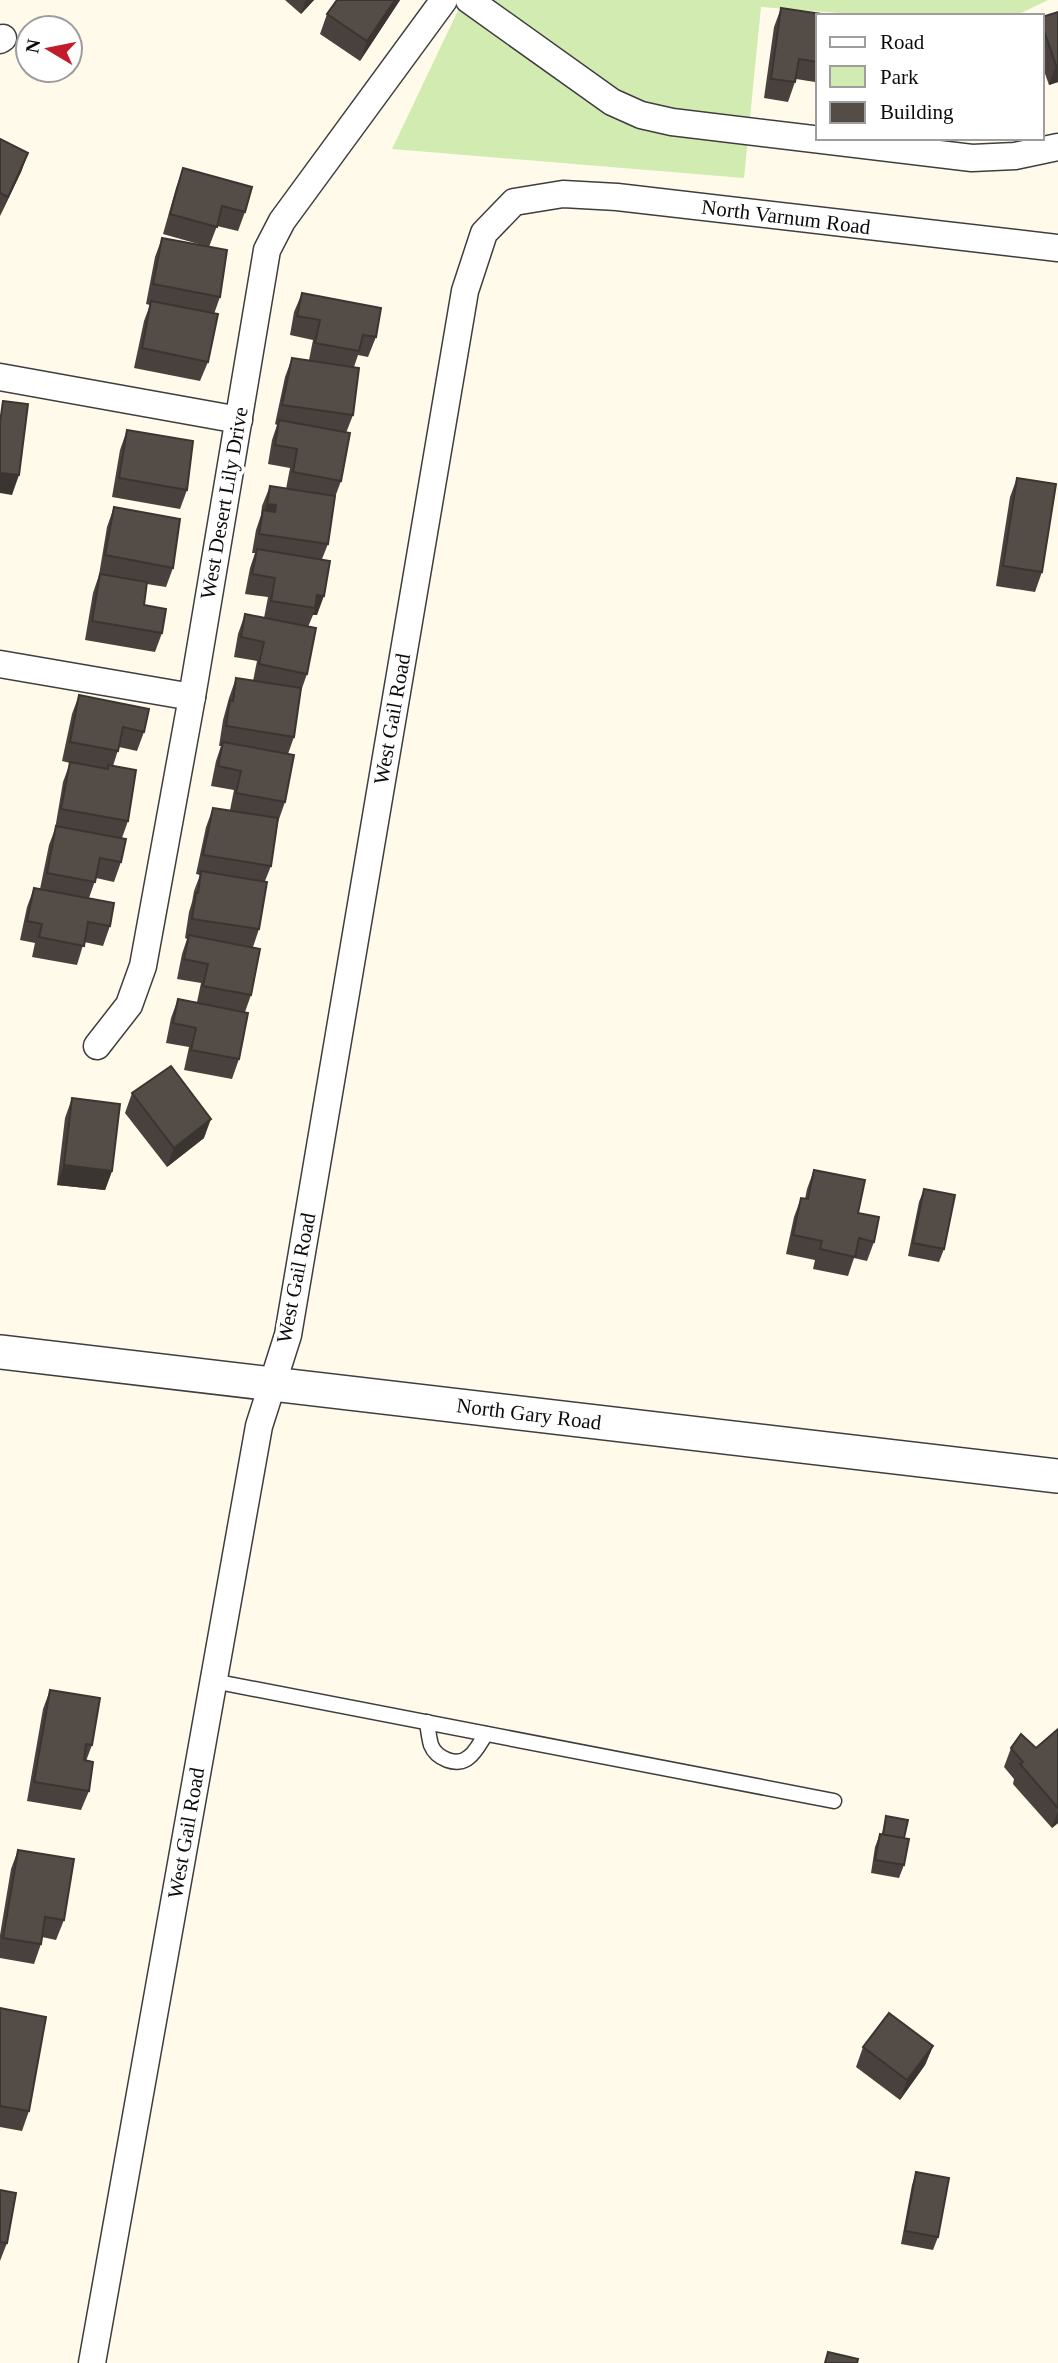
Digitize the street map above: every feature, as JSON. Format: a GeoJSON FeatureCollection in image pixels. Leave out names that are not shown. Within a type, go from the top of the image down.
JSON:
{"type":"FeatureCollection","features":[{"type":"Feature","properties":{"kind":"street","name":"West Desert Lily Drive"},"geometry":{"type":"LineString","coordinates":[[97,1046],[129,1005],[143,966],[192,697],[267,250],[282,221],[444,0]]}},
{"type":"Feature","properties":{"kind":"street"},"geometry":{"type":"LineString","coordinates":[[469,0],[612,102],[640,115],[672,122],[816,139]]}},
{"type":"Feature","properties":{"kind":"street"},"geometry":{"type":"LineString","coordinates":[[822,140],[972,158],[1016,156],[1058,147]]}},
{"type":"Feature","properties":{"kind":"street","name":"North Varnum Road"},"geometry":{"type":"LineString","coordinates":[[514,202],[564,194],[617,197],[1058,248]]}},
{"type":"Feature","properties":{"kind":"street","name":"West Gail Road"},"geometry":{"type":"LineString","coordinates":[[92,2363],[259,1426],[288,1335],[465,291],[484,233],[514,202]]}},
{"type":"Feature","properties":{"kind":"street"},"geometry":{"type":"LineString","coordinates":[[0,377],[239,420]]}},
{"type":"Feature","properties":{"kind":"street"},"geometry":{"type":"LineString","coordinates":[[0,664],[192,697]]}},
{"type":"Feature","properties":{"kind":"street","name":"North Gary Road"},"geometry":{"type":"LineString","coordinates":[[0,1352],[1058,1476]]}},
{"type":"Feature","properties":{"kind":"lane"},"geometry":{"type":"LineString","coordinates":[[214,1681],[834,1801]]}},
{"type":"Feature","properties":{"kind":"lane"},"geometry":{"type":"LineString","coordinates":[[426,1722],[432,1747],[441,1758],[453,1761],[463,1762],[470,1757],[486,1734]]}},
{"type":"Feature","properties":{"kind":"green space"},"geometry":{"type":"Polygon","coordinates":[[[463,0],[1048,0],[1019,14],[850,14],[761,7],[744,178],[392,149],[463,0]]]}},
{"type":"Feature","properties":{"kind":"building"},"geometry":{"type":"Polygon","coordinates":[[[337,0],[395,0],[367,41],[327,14],[337,0]]]}},
{"type":"Feature","properties":{"kind":"building"},"geometry":{"type":"Polygon","coordinates":[[[781,8],[822,14],[816,14],[816,62],[799,59],[795,82],[771,79],[781,8]]]}},
{"type":"Feature","properties":{"kind":"building"},"geometry":{"type":"Polygon","coordinates":[[[1058,12],[1058,65],[1044,31],[1044,16],[1058,12]]]}},
{"type":"Feature","properties":{"kind":"building"},"geometry":{"type":"Polygon","coordinates":[[[0,139],[28,153],[8,197],[0,193],[0,139]]]}},
{"type":"Feature","properties":{"kind":"building"},"geometry":{"type":"Polygon","coordinates":[[[183,168],[252,187],[245,212],[222,206],[217,227],[170,214],[183,168]]]}},
{"type":"Feature","properties":{"kind":"building"},"geometry":{"type":"Polygon","coordinates":[[[162,238],[227,250],[220,297],[153,284],[162,238]]]}},
{"type":"Feature","properties":{"kind":"building"},"geometry":{"type":"Polygon","coordinates":[[[302,293],[381,308],[376,337],[363,335],[359,351],[315,343],[320,320],[297,316],[302,293]]]}},
{"type":"Feature","properties":{"kind":"building"},"geometry":{"type":"Polygon","coordinates":[[[151,301],[218,314],[208,362],[142,348],[151,301]]]}},
{"type":"Feature","properties":{"kind":"building"},"geometry":{"type":"Polygon","coordinates":[[[292,358],[359,368],[353,415],[282,405],[292,358]]]}},
{"type":"Feature","properties":{"kind":"building"},"geometry":{"type":"Polygon","coordinates":[[[3,401],[28,404],[19,475],[0,473],[3,401]]]}},
{"type":"Feature","properties":{"kind":"building"},"geometry":{"type":"Polygon","coordinates":[[[279,420],[350,433],[341,481],[293,472],[297,449],[275,445],[279,420]]]}},
{"type":"Feature","properties":{"kind":"building"},"geometry":{"type":"Polygon","coordinates":[[[127,430],[193,441],[187,490],[119,478],[127,430]]]}},
{"type":"Feature","properties":{"kind":"building"},"geometry":{"type":"Polygon","coordinates":[[[1017,478],[1056,484],[1042,572],[1003,566],[1017,478]]]}},
{"type":"Feature","properties":{"kind":"building"},"geometry":{"type":"Polygon","coordinates":[[[270,486],[335,496],[328,544],[259,534],[263,510],[275,512],[276,505],[267,504],[270,486]]]}},
{"type":"Feature","properties":{"kind":"building"},"geometry":{"type":"Polygon","coordinates":[[[114,507],[180,519],[173,568],[105,555],[114,507]]]}},
{"type":"Feature","properties":{"kind":"building"},"geometry":{"type":"Polygon","coordinates":[[[257,549],[330,561],[324,596],[317,595],[315,608],[271,601],[275,578],[252,574],[257,549]]]}},
{"type":"Feature","properties":{"kind":"building"},"geometry":{"type":"Polygon","coordinates":[[[100,574],[147,582],[144,605],[166,609],[162,633],[92,621],[100,574]]]}},
{"type":"Feature","properties":{"kind":"building"},"geometry":{"type":"Polygon","coordinates":[[[245,614],[316,628],[307,674],[259,664],[264,642],[241,637],[245,614]]]}},
{"type":"Feature","properties":{"kind":"building"},"geometry":{"type":"Polygon","coordinates":[[[236,678],[301,688],[294,737],[226,726],[236,678]]]}},
{"type":"Feature","properties":{"kind":"building"},"geometry":{"type":"Polygon","coordinates":[[[79,695],[149,709],[144,732],[123,727],[118,751],[70,742],[79,695]]]}},
{"type":"Feature","properties":{"kind":"building"},"geometry":{"type":"Polygon","coordinates":[[[223,742],[294,755],[285,802],[236,793],[241,771],[218,766],[223,742]]]}},
{"type":"Feature","properties":{"kind":"building"},"geometry":{"type":"Polygon","coordinates":[[[70,762],[108,769],[108,765],[136,770],[128,821],[61,809],[70,762]]]}},
{"type":"Feature","properties":{"kind":"building"},"geometry":{"type":"Polygon","coordinates":[[[213,808],[278,818],[271,866],[203,855],[213,808]]]}},
{"type":"Feature","properties":{"kind":"building"},"geometry":{"type":"Polygon","coordinates":[[[56,826],[126,839],[121,862],[100,858],[95,882],[47,873],[56,826]]]}},
{"type":"Feature","properties":{"kind":"building"},"geometry":{"type":"Polygon","coordinates":[[[201,871],[267,882],[259,929],[192,919],[201,871]]]}},
{"type":"Feature","properties":{"kind":"building"},"geometry":{"type":"Polygon","coordinates":[[[34,888],[114,903],[110,926],[88,922],[84,946],[39,937],[42,924],[27,921],[34,888]]]}},
{"type":"Feature","properties":{"kind":"building"},"geometry":{"type":"Polygon","coordinates":[[[189,935],[260,949],[251,995],[203,986],[208,964],[184,959],[189,935]]]}},
{"type":"Feature","properties":{"kind":"building"},"geometry":{"type":"Polygon","coordinates":[[[178,999],[248,1013],[239,1059],[191,1050],[196,1028],[173,1023],[178,999]]]}},
{"type":"Feature","properties":{"kind":"building"},"geometry":{"type":"Polygon","coordinates":[[[171,1066],[211,1119],[174,1148],[132,1093],[171,1066]]]}},
{"type":"Feature","properties":{"kind":"building"},"geometry":{"type":"Polygon","coordinates":[[[72,1098],[120,1104],[112,1171],[64,1165],[72,1098]]]}},
{"type":"Feature","properties":{"kind":"building"},"geometry":{"type":"Polygon","coordinates":[[[814,1170],[865,1180],[858,1213],[879,1217],[874,1242],[859,1238],[855,1257],[820,1249],[822,1241],[793,1235],[801,1198],[808,1199],[814,1170]]]}},
{"type":"Feature","properties":{"kind":"building"},"geometry":{"type":"Polygon","coordinates":[[[924,1189],[955,1195],[944,1249],[913,1243],[924,1189]]]}},
{"type":"Feature","properties":{"kind":"building"},"geometry":{"type":"Polygon","coordinates":[[[50,1690],[100,1698],[92,1745],[86,1744],[84,1760],[93,1762],[89,1791],[34,1782],[50,1690]]]}},
{"type":"Feature","properties":{"kind":"building"},"geometry":{"type":"Polygon","coordinates":[[[1058,1729],[1058,1808],[1020,1764],[1023,1762],[1011,1748],[1021,1734],[1036,1748],[1058,1729]]]}},
{"type":"Feature","properties":{"kind":"building"},"geometry":{"type":"Polygon","coordinates":[[[886,1816],[908,1820],[904,1838],[883,1835],[886,1816]]]}},
{"type":"Feature","properties":{"kind":"building"},"geometry":{"type":"Polygon","coordinates":[[[880,1834],[909,1839],[904,1865],[875,1860],[880,1834]]]}},
{"type":"Feature","properties":{"kind":"building"},"geometry":{"type":"Polygon","coordinates":[[[18,1850],[74,1859],[64,1920],[45,1917],[41,1944],[3,1938],[18,1850]]]}},
{"type":"Feature","properties":{"kind":"building"},"geometry":{"type":"Polygon","coordinates":[[[0,2008],[46,2017],[29,2111],[0,2106],[0,2008]]]}},
{"type":"Feature","properties":{"kind":"building"},"geometry":{"type":"Polygon","coordinates":[[[889,2013],[933,2046],[907,2080],[863,2047],[889,2013]]]}},
{"type":"Feature","properties":{"kind":"building"},"geometry":{"type":"Polygon","coordinates":[[[916,2172],[949,2178],[938,2237],[905,2231],[916,2172]]]}},
{"type":"Feature","properties":{"kind":"building"},"geometry":{"type":"Polygon","coordinates":[[[0,2190],[16,2193],[7,2243],[0,2242],[0,2190]]]}},
{"type":"Feature","properties":{"kind":"building"},"geometry":{"type":"Polygon","coordinates":[[[828,2352],[858,2359],[857,2363],[825,2363],[828,2352]]]}}]}
